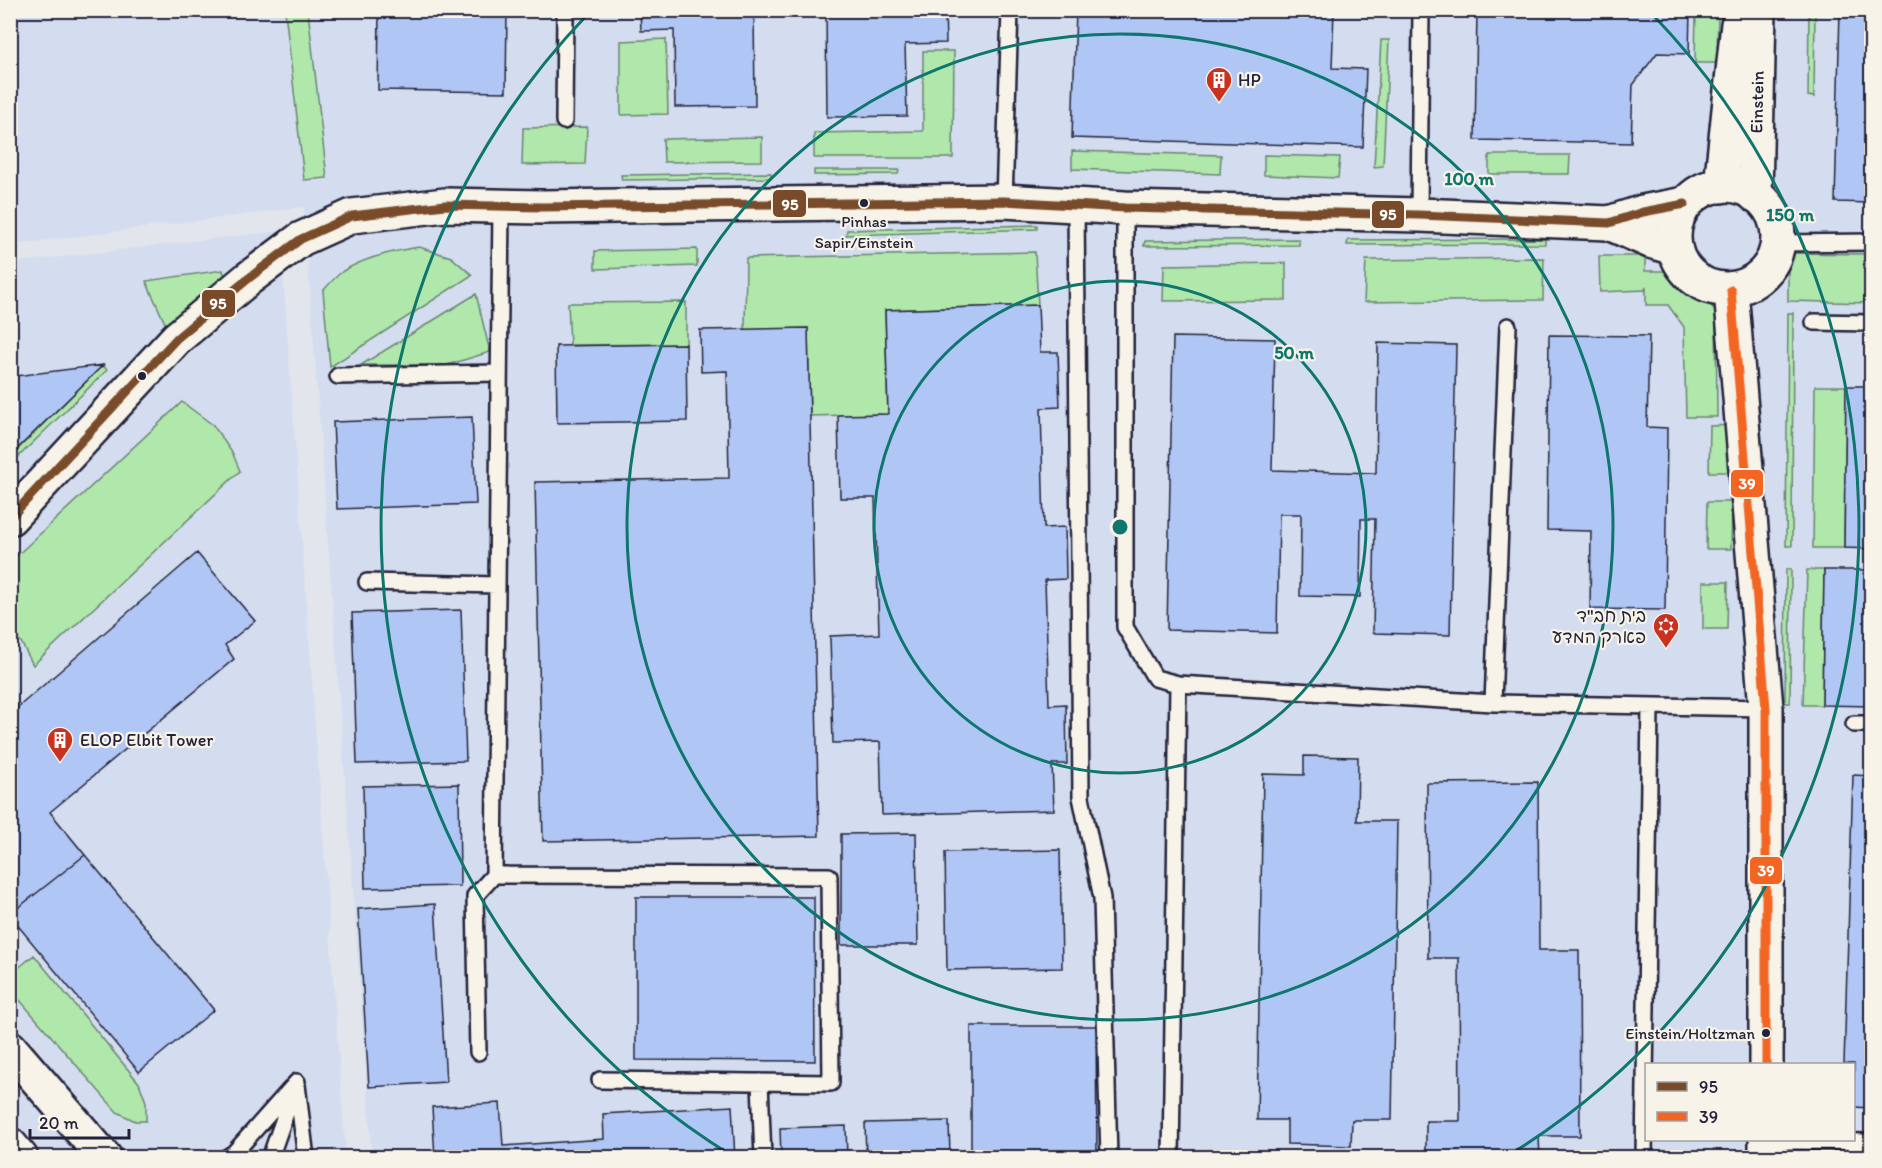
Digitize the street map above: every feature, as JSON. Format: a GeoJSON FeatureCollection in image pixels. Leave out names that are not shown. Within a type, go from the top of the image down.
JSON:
{"type":"FeatureCollection","features":[{"type":"Feature","properties":{"kind":"street","name":"Einstein"},"geometry":{"type":"LineString","coordinates":[[1722,186],[1739,10]]}},
{"type":"Feature","properties":{"kind":"street","name":"Einstein"},"geometry":{"type":"LineString","coordinates":[[1755,195],[1759,10]]}},
{"type":"Feature","properties":{"kind":"street"},"geometry":{"type":"LineString","coordinates":[[1730,185],[1746,189],[1755,195],[1760,197],[1771,210],[1777,226],[1778,243],[1773,260],[1763,275],[1748,285],[1731,290],[1713,289],[1697,281],[1684,269],[1675,248],[1673,235],[1677,219],[1685,204],[1698,193],[1713,186],[1730,185]]}},
{"type":"Feature","properties":{"kind":"street"},"geometry":{"type":"LineString","coordinates":[[10,518],[177,338],[249,278],[301,239],[352,216],[445,206],[542,207],[1004,201],[1125,208],[1419,215],[1609,223],[1643,212],[1685,204]]}},
{"type":"Feature","properties":{"kind":"street"},"geometry":{"type":"LineString","coordinates":[[1609,223],[1650,242],[1675,248]]}},
{"type":"Feature","properties":{"kind":"street"},"geometry":{"type":"LineString","coordinates":[[1731,290],[1766,708],[1766,1063]]}},
{"type":"Feature","properties":{"kind":"street"},"geometry":{"type":"LineString","coordinates":[[10,1048],[105,1158]]}},
{"type":"Feature","properties":{"kind":"street"},"geometry":{"type":"LineString","coordinates":[[10,1145],[21,1158]]}},
{"type":"Feature","properties":{"kind":"lane"},"geometry":{"type":"LineString","coordinates":[[564,121],[565,10]]}},
{"type":"Feature","properties":{"kind":"lane"},"geometry":{"type":"LineString","coordinates":[[1004,201],[1010,10]]}},
{"type":"Feature","properties":{"kind":"lane"},"geometry":{"type":"LineString","coordinates":[[1419,215],[1421,10]]}},
{"type":"Feature","properties":{"kind":"lane"},"geometry":{"type":"LineString","coordinates":[[1077,205],[1081,797],[1102,898],[1110,1158]]}},
{"type":"Feature","properties":{"kind":"lane"},"geometry":{"type":"LineString","coordinates":[[478,1052],[476,896],[494,875],[501,206]]}},
{"type":"Feature","properties":{"kind":"lane"},"geometry":{"type":"LineString","coordinates":[[1125,208],[1125,627],[1155,678],[1178,684],[1493,703],[1766,708]]}},
{"type":"Feature","properties":{"kind":"lane"},"geometry":{"type":"LineString","coordinates":[[1778,243],[1872,242]]}},
{"type":"Feature","properties":{"kind":"lane"},"geometry":{"type":"LineString","coordinates":[[1814,322],[1872,322]]}},
{"type":"Feature","properties":{"kind":"lane"},"geometry":{"type":"LineString","coordinates":[[1493,703],[1508,326]]}},
{"type":"Feature","properties":{"kind":"lane"},"geometry":{"type":"LineString","coordinates":[[338,376],[499,373]]}},
{"type":"Feature","properties":{"kind":"lane"},"geometry":{"type":"LineString","coordinates":[[367,582],[497,585]]}},
{"type":"Feature","properties":{"kind":"lane"},"geometry":{"type":"LineString","coordinates":[[1171,1158],[1178,684]]}},
{"type":"Feature","properties":{"kind":"lane"},"geometry":{"type":"LineString","coordinates":[[1645,1063],[1650,705]]}},
{"type":"Feature","properties":{"kind":"lane"},"geometry":{"type":"LineString","coordinates":[[1854,724],[1872,724]]}},
{"type":"Feature","properties":{"kind":"lane"},"geometry":{"type":"LineString","coordinates":[[494,875],[829,876],[831,1083],[600,1080]]}},
{"type":"Feature","properties":{"kind":"lane"},"geometry":{"type":"LineString","coordinates":[[226,1158],[234,1153],[297,1082]]}},
{"type":"Feature","properties":{"kind":"lane"},"geometry":{"type":"LineString","coordinates":[[270,1158],[297,1082]]}},
{"type":"Feature","properties":{"kind":"lane"},"geometry":{"type":"LineString","coordinates":[[297,1082],[306,1158]]}},
{"type":"Feature","properties":{"kind":"lane"},"geometry":{"type":"LineString","coordinates":[[760,1082],[763,1158]]}},
{"type":"Feature","properties":{"kind":"lane"},"geometry":{"type":"LineString","coordinates":[[1644,1158],[1645,1082]]}},
{"type":"Feature","properties":{"kind":"lane"},"geometry":{"type":"LineString","coordinates":[[1766,1146],[1872,1142]]}},
{"type":"Feature","properties":{"kind":"shaded area"},"geometry":{"type":"Polygon","coordinates":[[[10,11],[1871,11],[1871,1157],[372,1157],[304,207],[11,245],[10,11]]]}},
{"type":"Feature","properties":{"kind":"shaded area"},"geometry":{"type":"Polygon","coordinates":[[[280,231],[346,1157],[11,1157],[10,263],[280,231]]]}},
{"type":"Feature","properties":{"kind":"green space"},"geometry":{"type":"Polygon","coordinates":[[[285,11],[308,11],[327,178],[304,180],[285,11]]]}},
{"type":"Feature","properties":{"kind":"green space"},"geometry":{"type":"Polygon","coordinates":[[[1696,11],[1718,11],[1717,63],[1695,63],[1696,11]]]}},
{"type":"Feature","properties":{"kind":"green space"},"geometry":{"type":"Polygon","coordinates":[[[1809,11],[1815,11],[1814,97],[1808,96],[1809,11]]]}},
{"type":"Feature","properties":{"kind":"green space"},"geometry":{"type":"Polygon","coordinates":[[[666,39],[668,114],[621,115],[621,41],[666,39]]]}},
{"type":"Feature","properties":{"kind":"green space"},"geometry":{"type":"Polygon","coordinates":[[[1381,40],[1389,40],[1383,166],[1374,167],[1381,40]]]}},
{"type":"Feature","properties":{"kind":"green space"},"geometry":{"type":"Polygon","coordinates":[[[923,51],[954,51],[953,158],[814,158],[814,133],[923,131],[923,51]]]}},
{"type":"Feature","properties":{"kind":"green space"},"geometry":{"type":"Polygon","coordinates":[[[587,127],[585,164],[522,165],[523,128],[587,127]]]}},
{"type":"Feature","properties":{"kind":"green space"},"geometry":{"type":"Polygon","coordinates":[[[762,137],[762,161],[664,162],[663,139],[762,137]]]}},
{"type":"Feature","properties":{"kind":"green space"},"geometry":{"type":"Polygon","coordinates":[[[1072,151],[1221,155],[1220,174],[1072,169],[1072,151]]]}},
{"type":"Feature","properties":{"kind":"green space"},"geometry":{"type":"Polygon","coordinates":[[[1264,155],[1340,157],[1338,178],[1264,175],[1264,155]]]}},
{"type":"Feature","properties":{"kind":"green space"},"geometry":{"type":"Polygon","coordinates":[[[1489,155],[1570,155],[1569,174],[1489,174],[1489,155]]]}},
{"type":"Feature","properties":{"kind":"green space"},"geometry":{"type":"Polygon","coordinates":[[[814,170],[899,170],[898,174],[814,175],[814,170]]]}},
{"type":"Feature","properties":{"kind":"green space"},"geometry":{"type":"Polygon","coordinates":[[[771,173],[771,178],[622,180],[621,175],[771,173]]]}},
{"type":"Feature","properties":{"kind":"green space"},"geometry":{"type":"Polygon","coordinates":[[[1037,225],[1037,229],[846,235],[847,230],[1037,225]]]}},
{"type":"Feature","properties":{"kind":"green space"},"geometry":{"type":"Polygon","coordinates":[[[1299,239],[1299,245],[1144,246],[1145,241],[1299,239]]]}},
{"type":"Feature","properties":{"kind":"green space"},"geometry":{"type":"Polygon","coordinates":[[[1545,239],[1545,244],[1347,245],[1348,240],[1545,239]]]}},
{"type":"Feature","properties":{"kind":"green space"},"geometry":{"type":"Polygon","coordinates":[[[419,247],[451,257],[472,275],[330,367],[323,291],[340,273],[352,266],[370,258],[419,247]]]}},
{"type":"Feature","properties":{"kind":"green space"},"geometry":{"type":"Polygon","coordinates":[[[697,249],[697,266],[595,269],[595,251],[697,249]]]}},
{"type":"Feature","properties":{"kind":"green space"},"geometry":{"type":"Polygon","coordinates":[[[1035,252],[1038,305],[885,310],[888,414],[810,416],[808,328],[745,330],[746,258],[1035,252]]]}},
{"type":"Feature","properties":{"kind":"green space"},"geometry":{"type":"Polygon","coordinates":[[[1788,253],[1871,254],[1871,303],[1788,301],[1788,253]]]}},
{"type":"Feature","properties":{"kind":"green space"},"geometry":{"type":"Polygon","coordinates":[[[1599,256],[1645,256],[1645,271],[1685,271],[1716,312],[1717,417],[1686,417],[1684,327],[1668,305],[1646,305],[1646,286],[1645,290],[1600,292],[1599,256]]]}},
{"type":"Feature","properties":{"kind":"green space"},"geometry":{"type":"Polygon","coordinates":[[[1544,258],[1543,300],[1364,302],[1366,260],[1544,258]]]}},
{"type":"Feature","properties":{"kind":"green space"},"geometry":{"type":"Polygon","coordinates":[[[1286,263],[1286,300],[1163,301],[1164,265],[1286,263]]]}},
{"type":"Feature","properties":{"kind":"green space"},"geometry":{"type":"Polygon","coordinates":[[[223,270],[227,285],[169,332],[146,281],[223,270]]]}},
{"type":"Feature","properties":{"kind":"green space"},"geometry":{"type":"Polygon","coordinates":[[[476,294],[490,352],[447,365],[361,365],[476,294]]]}},
{"type":"Feature","properties":{"kind":"green space"},"geometry":{"type":"Polygon","coordinates":[[[686,302],[686,344],[570,345],[568,303],[686,302]]]}},
{"type":"Feature","properties":{"kind":"green space"},"geometry":{"type":"Polygon","coordinates":[[[1788,313],[1793,313],[1792,546],[1786,546],[1788,313]]]}},
{"type":"Feature","properties":{"kind":"green space"},"geometry":{"type":"Polygon","coordinates":[[[103,365],[107,370],[11,464],[11,456],[103,365]]]}},
{"type":"Feature","properties":{"kind":"green space"},"geometry":{"type":"Polygon","coordinates":[[[1815,386],[1846,386],[1844,548],[1813,548],[1815,386]]]}},
{"type":"Feature","properties":{"kind":"green space"},"geometry":{"type":"Polygon","coordinates":[[[182,402],[213,425],[233,454],[240,471],[33,665],[21,642],[11,633],[11,561],[182,402]]]}},
{"type":"Feature","properties":{"kind":"green space"},"geometry":{"type":"Polygon","coordinates":[[[1734,425],[1734,472],[1709,472],[1710,426],[1734,425]]]}},
{"type":"Feature","properties":{"kind":"green space"},"geometry":{"type":"Polygon","coordinates":[[[1707,502],[1732,502],[1731,549],[1706,549],[1707,502]]]}},
{"type":"Feature","properties":{"kind":"green space"},"geometry":{"type":"Polygon","coordinates":[[[1786,569],[1791,569],[1790,703],[1785,703],[1786,569]]]}},
{"type":"Feature","properties":{"kind":"green space"},"geometry":{"type":"Polygon","coordinates":[[[1807,570],[1824,570],[1822,705],[1803,705],[1807,570]]]}},
{"type":"Feature","properties":{"kind":"green space"},"geometry":{"type":"Polygon","coordinates":[[[1703,582],[1728,582],[1727,629],[1703,629],[1703,582]]]}},
{"type":"Feature","properties":{"kind":"green space"},"geometry":{"type":"Polygon","coordinates":[[[34,955],[139,1083],[146,1102],[146,1121],[135,1121],[117,1112],[11,990],[11,974],[34,955]]]}},
{"type":"Feature","properties":{"kind":"building"},"geometry":{"type":"Polygon","coordinates":[[[379,10],[507,10],[506,92],[378,90],[379,10]]]}},
{"type":"Feature","properties":{"kind":"building"},"geometry":{"type":"Polygon","coordinates":[[[640,10],[754,10],[755,106],[675,107],[674,30],[641,31],[640,10]]]}},
{"type":"Feature","properties":{"kind":"building"},"geometry":{"type":"Polygon","coordinates":[[[826,10],[945,10],[946,43],[905,44],[907,116],[827,117],[826,10]]]}},
{"type":"Feature","properties":{"kind":"building","name":"HP"},"geometry":{"type":"Polygon","coordinates":[[[1076,10],[1334,10],[1332,68],[1366,69],[1363,147],[1072,138],[1076,10]]]}},
{"type":"Feature","properties":{"kind":"building"},"geometry":{"type":"Polygon","coordinates":[[[1477,10],[1690,10],[1689,54],[1657,53],[1633,85],[1631,143],[1475,140],[1477,10]]]}},
{"type":"Feature","properties":{"kind":"building"},"geometry":{"type":"Polygon","coordinates":[[[1840,10],[1872,10],[1872,203],[1835,202],[1840,10]]]}},
{"type":"Feature","properties":{"kind":"building"},"geometry":{"type":"Polygon","coordinates":[[[1038,305],[1040,352],[1058,352],[1060,407],[1041,408],[1044,528],[1065,527],[1066,579],[1045,580],[1049,705],[1066,704],[1067,764],[1052,764],[1054,810],[882,815],[880,742],[833,743],[830,636],[879,634],[875,498],[840,498],[838,415],[888,414],[885,310],[1038,305]]]}},
{"type":"Feature","properties":{"kind":"building"},"geometry":{"type":"Polygon","coordinates":[[[808,328],[819,836],[543,841],[535,482],[729,478],[727,371],[701,372],[700,330],[808,328]]]}},
{"type":"Feature","properties":{"kind":"building"},"geometry":{"type":"Polygon","coordinates":[[[1549,335],[1649,336],[1647,427],[1667,428],[1665,610],[1590,609],[1591,531],[1547,530],[1549,335]]]}},
{"type":"Feature","properties":{"kind":"building"},"geometry":{"type":"Polygon","coordinates":[[[1173,337],[1275,339],[1272,470],[1376,473],[1378,343],[1456,345],[1450,635],[1373,633],[1375,519],[1361,519],[1360,597],[1300,596],[1301,514],[1279,514],[1277,633],[1167,630],[1173,337]]]}},
{"type":"Feature","properties":{"kind":"building"},"geometry":{"type":"Polygon","coordinates":[[[686,344],[687,421],[557,423],[556,346],[686,344]]]}},
{"type":"Feature","properties":{"kind":"building"},"geometry":{"type":"Polygon","coordinates":[[[10,361],[14,361],[16,376],[103,365],[10,456],[10,361]]]}},
{"type":"Feature","properties":{"kind":"building"},"geometry":{"type":"Polygon","coordinates":[[[1846,386],[1872,386],[1872,549],[1844,548],[1846,386]]]}},
{"type":"Feature","properties":{"kind":"building"},"geometry":{"type":"Polygon","coordinates":[[[472,417],[476,504],[337,509],[333,422],[472,417]]]}},
{"type":"Feature","properties":{"kind":"building","name":"ELOP Elbit Tower"},"geometry":{"type":"Polygon","coordinates":[[[197,553],[255,621],[225,645],[234,659],[50,812],[85,855],[10,914],[10,714],[197,553]]]}},
{"type":"Feature","properties":{"kind":"building"},"geometry":{"type":"Polygon","coordinates":[[[1824,570],[1872,570],[1872,706],[1822,705],[1824,570]]]}},
{"type":"Feature","properties":{"kind":"building"},"geometry":{"type":"Polygon","coordinates":[[[461,610],[466,761],[357,764],[352,613],[461,610]]]}},
{"type":"Feature","properties":{"kind":"building"},"geometry":{"type":"Polygon","coordinates":[[[1304,756],[1358,757],[1357,821],[1397,821],[1392,1120],[1352,1120],[1351,1146],[1287,1144],[1287,1120],[1257,1120],[1263,774],[1304,775],[1304,756]]]}},
{"type":"Feature","properties":{"kind":"building"},"geometry":{"type":"Polygon","coordinates":[[[1853,775],[1872,776],[1872,1108],[1855,1107],[1855,1063],[1844,1063],[1853,775]]]}},
{"type":"Feature","properties":{"kind":"building"},"geometry":{"type":"Polygon","coordinates":[[[1538,782],[1539,950],[1579,950],[1580,1136],[1539,1136],[1540,1158],[1426,1158],[1426,1121],[1460,1121],[1459,958],[1428,958],[1427,783],[1538,782]]]}},
{"type":"Feature","properties":{"kind":"building"},"geometry":{"type":"Polygon","coordinates":[[[459,784],[460,886],[365,888],[363,786],[459,784]]]}},
{"type":"Feature","properties":{"kind":"building"},"geometry":{"type":"Polygon","coordinates":[[[916,833],[918,945],[841,945],[841,834],[916,833]]]}},
{"type":"Feature","properties":{"kind":"building"},"geometry":{"type":"Polygon","coordinates":[[[1060,850],[1062,968],[947,970],[945,852],[1060,850]]]}},
{"type":"Feature","properties":{"kind":"building"},"geometry":{"type":"Polygon","coordinates":[[[85,855],[214,1010],[139,1072],[10,916],[85,855]]]}},
{"type":"Feature","properties":{"kind":"building"},"geometry":{"type":"Polygon","coordinates":[[[636,897],[814,897],[815,1061],[636,1060],[636,897]]]}},
{"type":"Feature","properties":{"kind":"building"},"geometry":{"type":"Polygon","coordinates":[[[435,904],[446,1082],[369,1087],[358,909],[435,904]]]}},
{"type":"Feature","properties":{"kind":"building"},"geometry":{"type":"Polygon","coordinates":[[[971,1026],[1096,1026],[1097,1158],[971,1158],[971,1026]]]}},
{"type":"Feature","properties":{"kind":"building"},"geometry":{"type":"Polygon","coordinates":[[[500,1103],[503,1146],[604,1139],[603,1114],[732,1106],[735,1158],[435,1158],[432,1107],[500,1103]]]}},
{"type":"Feature","properties":{"kind":"building"},"geometry":{"type":"Polygon","coordinates":[[[949,1121],[950,1158],[866,1158],[865,1123],[949,1121]]]}},
{"type":"Feature","properties":{"kind":"building"},"geometry":{"type":"Polygon","coordinates":[[[846,1126],[847,1158],[781,1158],[780,1128],[846,1126]]]}},
{"type":"Feature","properties":{"kind":"transit line","name":"95"},"geometry":{"type":"LineString","coordinates":[[10,518],[177,338],[249,278],[301,239],[352,216],[445,205],[542,207],[1004,201],[1125,208],[1419,215],[1609,223],[1643,212],[1685,204]]}},
{"type":"Feature","properties":{"kind":"transit line","name":"39"},"geometry":{"type":"LineString","coordinates":[[1731,290],[1766,708],[1766,1063]]}},
{"type":"Feature","properties":{"kind":"place","name":"HP"},"geometry":{"type":"Point","coordinates":[1219,103]}},
{"type":"Feature","properties":{"kind":"place","name":"Pinhas Sapir/Einstein"},"geometry":{"type":"Point","coordinates":[864,203]}},
{"type":"Feature","properties":{"kind":"place","name":"בית חב\"ד פארק המדע"},"geometry":{"type":"Point","coordinates":[1666,649]}},
{"type":"Feature","properties":{"kind":"place","name":"ELOP Elbit Tower"},"geometry":{"type":"Point","coordinates":[60,763]}},
{"type":"Feature","properties":{"kind":"place","name":"Einstein/Holtzman"},"geometry":{"type":"Point","coordinates":[1766,1033]}}]}
